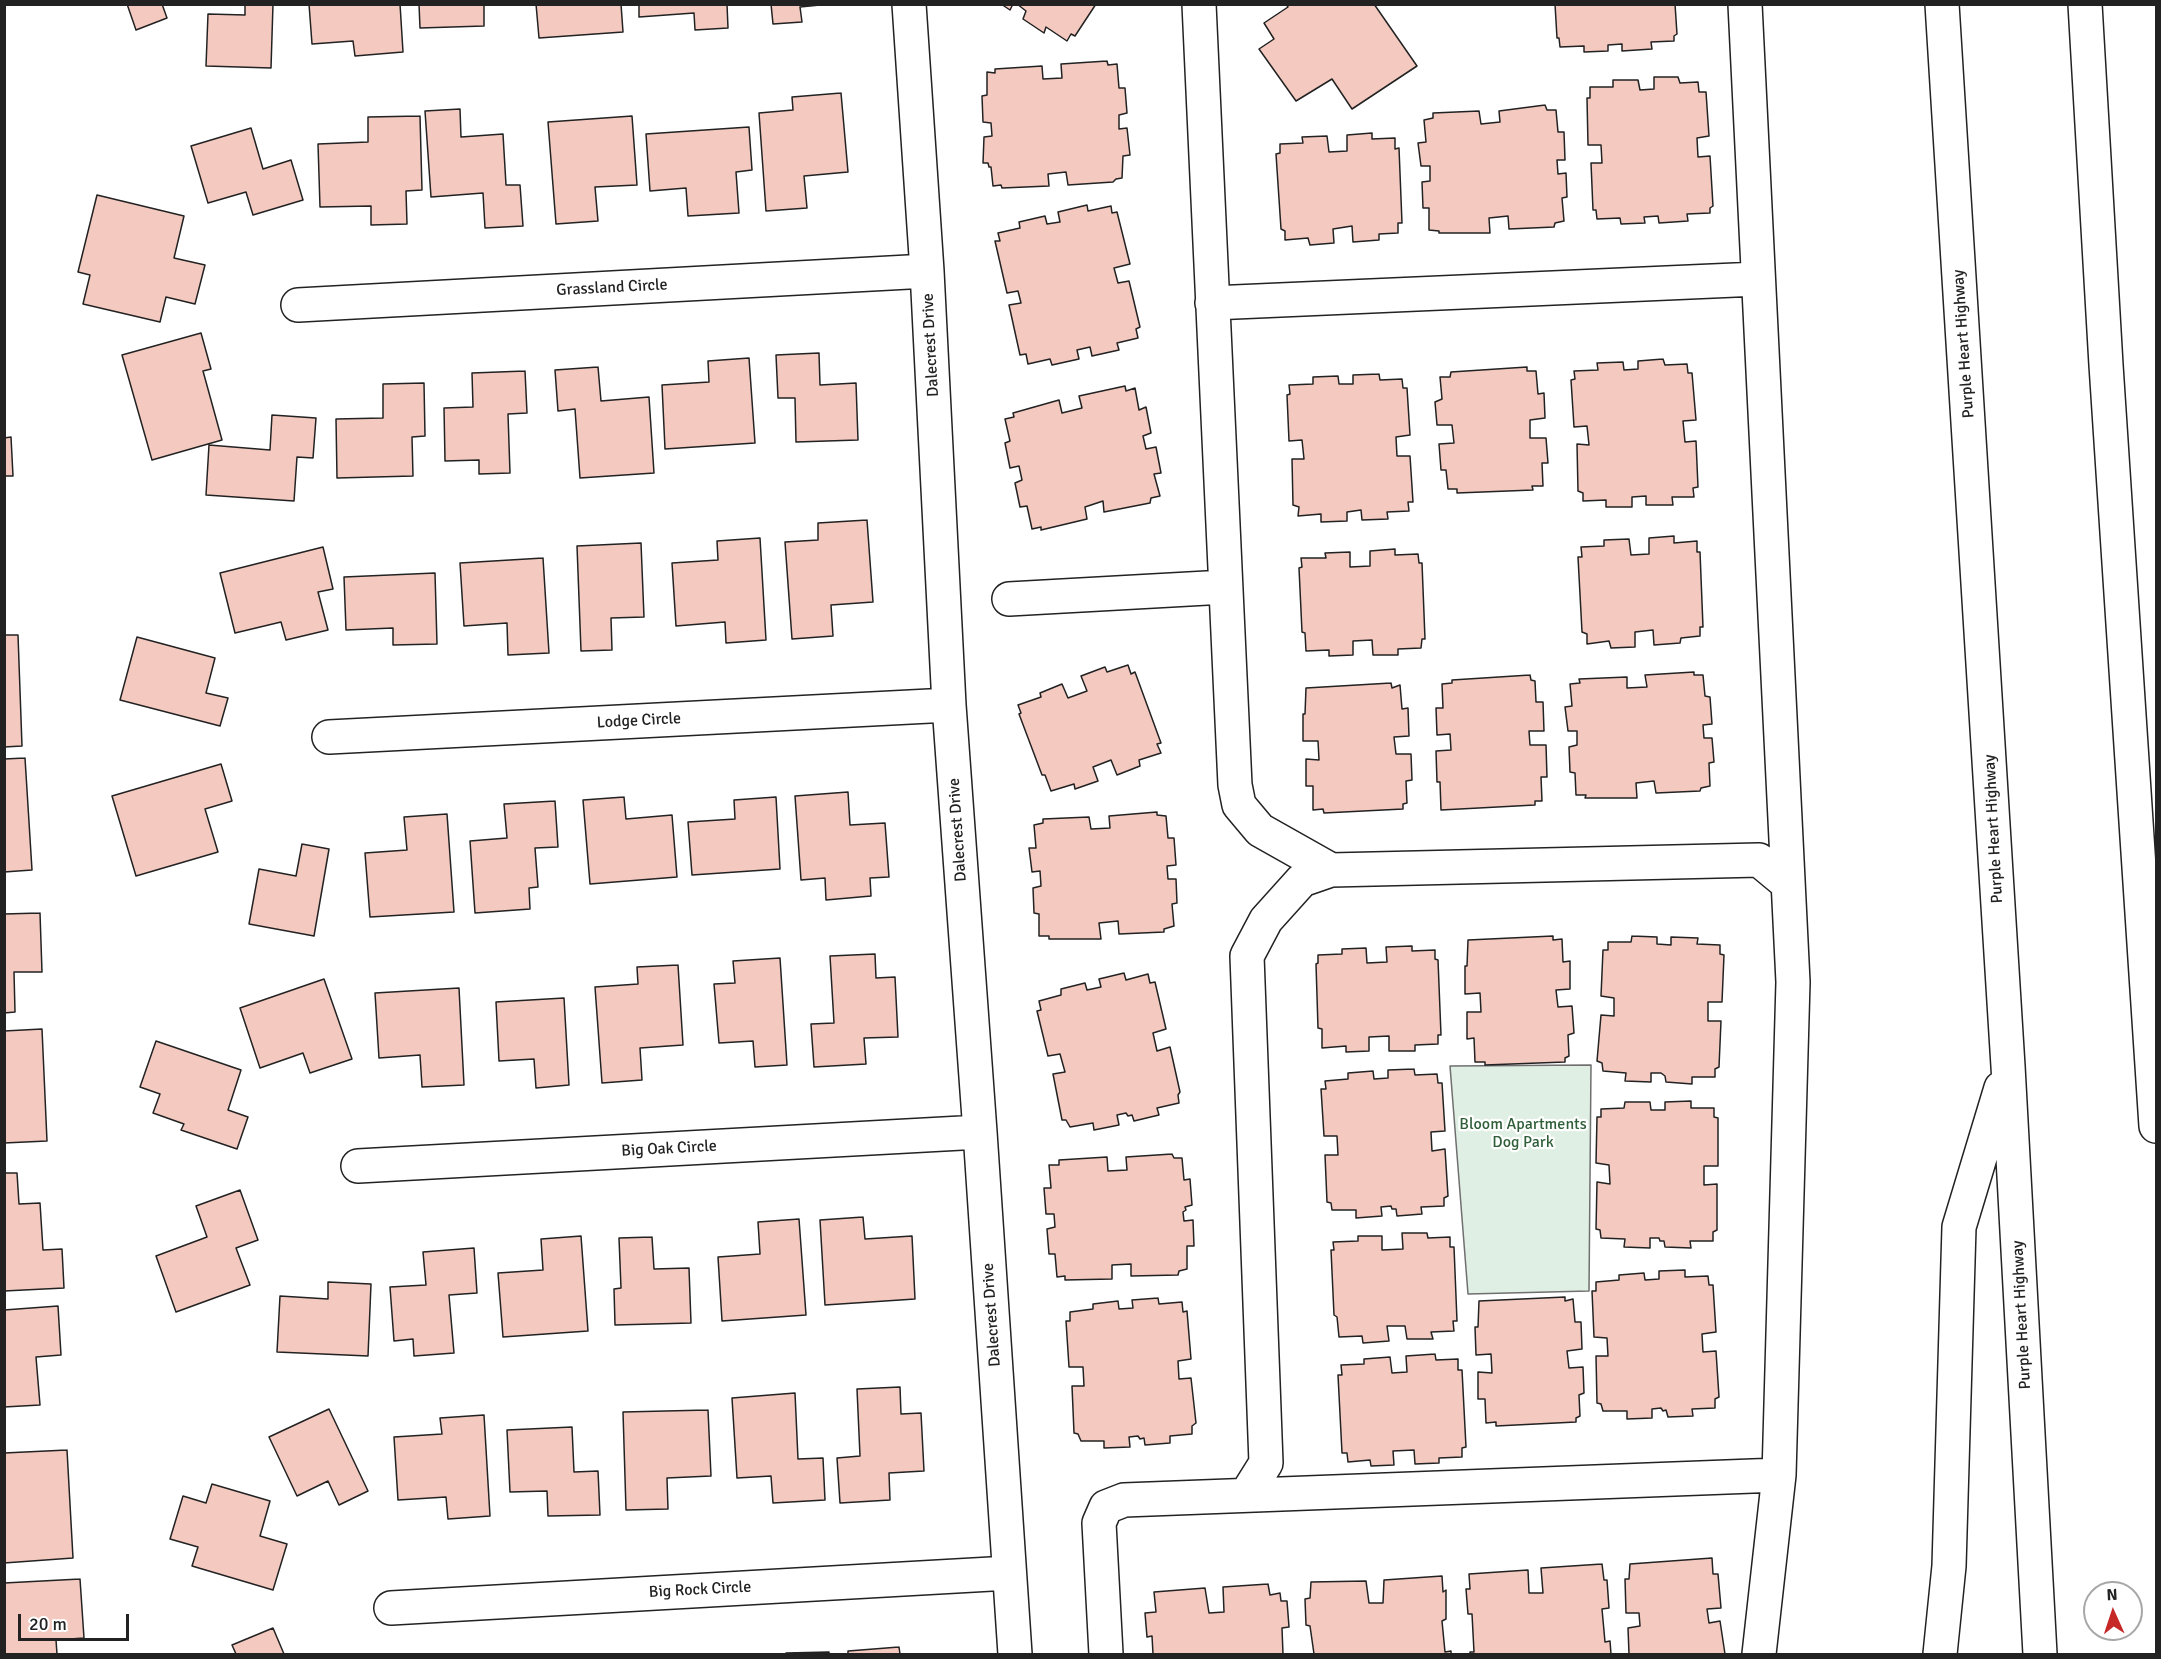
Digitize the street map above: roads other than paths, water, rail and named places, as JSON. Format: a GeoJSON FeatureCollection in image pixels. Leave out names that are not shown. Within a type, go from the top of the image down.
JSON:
{"type":"FeatureCollection","features":[{"type":"Feature","properties":{"kind":"main road","name":"Dalecrest Drive"},"geometry":{"type":"LineString","coordinates":[[909,4],[927,272],[949,705],[1015,1654]]}},
{"type":"Feature","properties":{"kind":"main road"},"geometry":{"type":"LineString","coordinates":[[1199,4],[1234,785],[1239,805],[1260,830],[1331,870]]}},
{"type":"Feature","properties":{"kind":"main road"},"geometry":{"type":"LineString","coordinates":[[1744,4],[1793,982],[1779,1475],[1758,1654]]}},
{"type":"Feature","properties":{"kind":"main road","name":"Purple Heart Highway"},"geometry":{"type":"LineString","coordinates":[[1942,4],[2008,1066],[2040,1654]]}},
{"type":"Feature","properties":{"kind":"main road"},"geometry":{"type":"LineString","coordinates":[[2085,4],[2106,365],[2157,1126]]}},
{"type":"Feature","properties":{"kind":"main road","name":"Grassland Circle"},"geometry":{"type":"LineString","coordinates":[[298,305],[927,272]]}},
{"type":"Feature","properties":{"kind":"main road"},"geometry":{"type":"LineString","coordinates":[[1212,303],[1758,279]]}},
{"type":"Feature","properties":{"kind":"main road"},"geometry":{"type":"LineString","coordinates":[[1009,599],[1225,587]]}},
{"type":"Feature","properties":{"kind":"main road","name":"Lodge Circle"},"geometry":{"type":"LineString","coordinates":[[330,736],[949,705]]}},
{"type":"Feature","properties":{"kind":"main road"},"geometry":{"type":"LineString","coordinates":[[2131,720],[2157,903]]}},
{"type":"Feature","properties":{"kind":"main road"},"geometry":{"type":"LineString","coordinates":[[1246,1495],[1266,1463],[1247,956],[1266,920],[1302,880],[1331,870],[1759,860],[1788,884]]}},
{"type":"Feature","properties":{"kind":"main road"},"geometry":{"type":"LineString","coordinates":[[1940,1654],[1949,1566],[1959,1227],[2008,1066]]}},
{"type":"Feature","properties":{"kind":"main road","name":"Big Oak Circle"},"geometry":{"type":"LineString","coordinates":[[358,1166],[980,1132]]}},
{"type":"Feature","properties":{"kind":"main road"},"geometry":{"type":"LineString","coordinates":[[1106,1654],[1099,1523],[1106,1507],[1124,1500],[1779,1475]]}},
{"type":"Feature","properties":{"kind":"main road","name":"Big Rock Circle"},"geometry":{"type":"LineString","coordinates":[[391,1608],[1009,1573]]}},
{"type":"Feature","properties":{"kind":"park label","name":"Bloom Apartments Dog Park"},"geometry":{"type":"Point","coordinates":[1523,1134]}}]}
